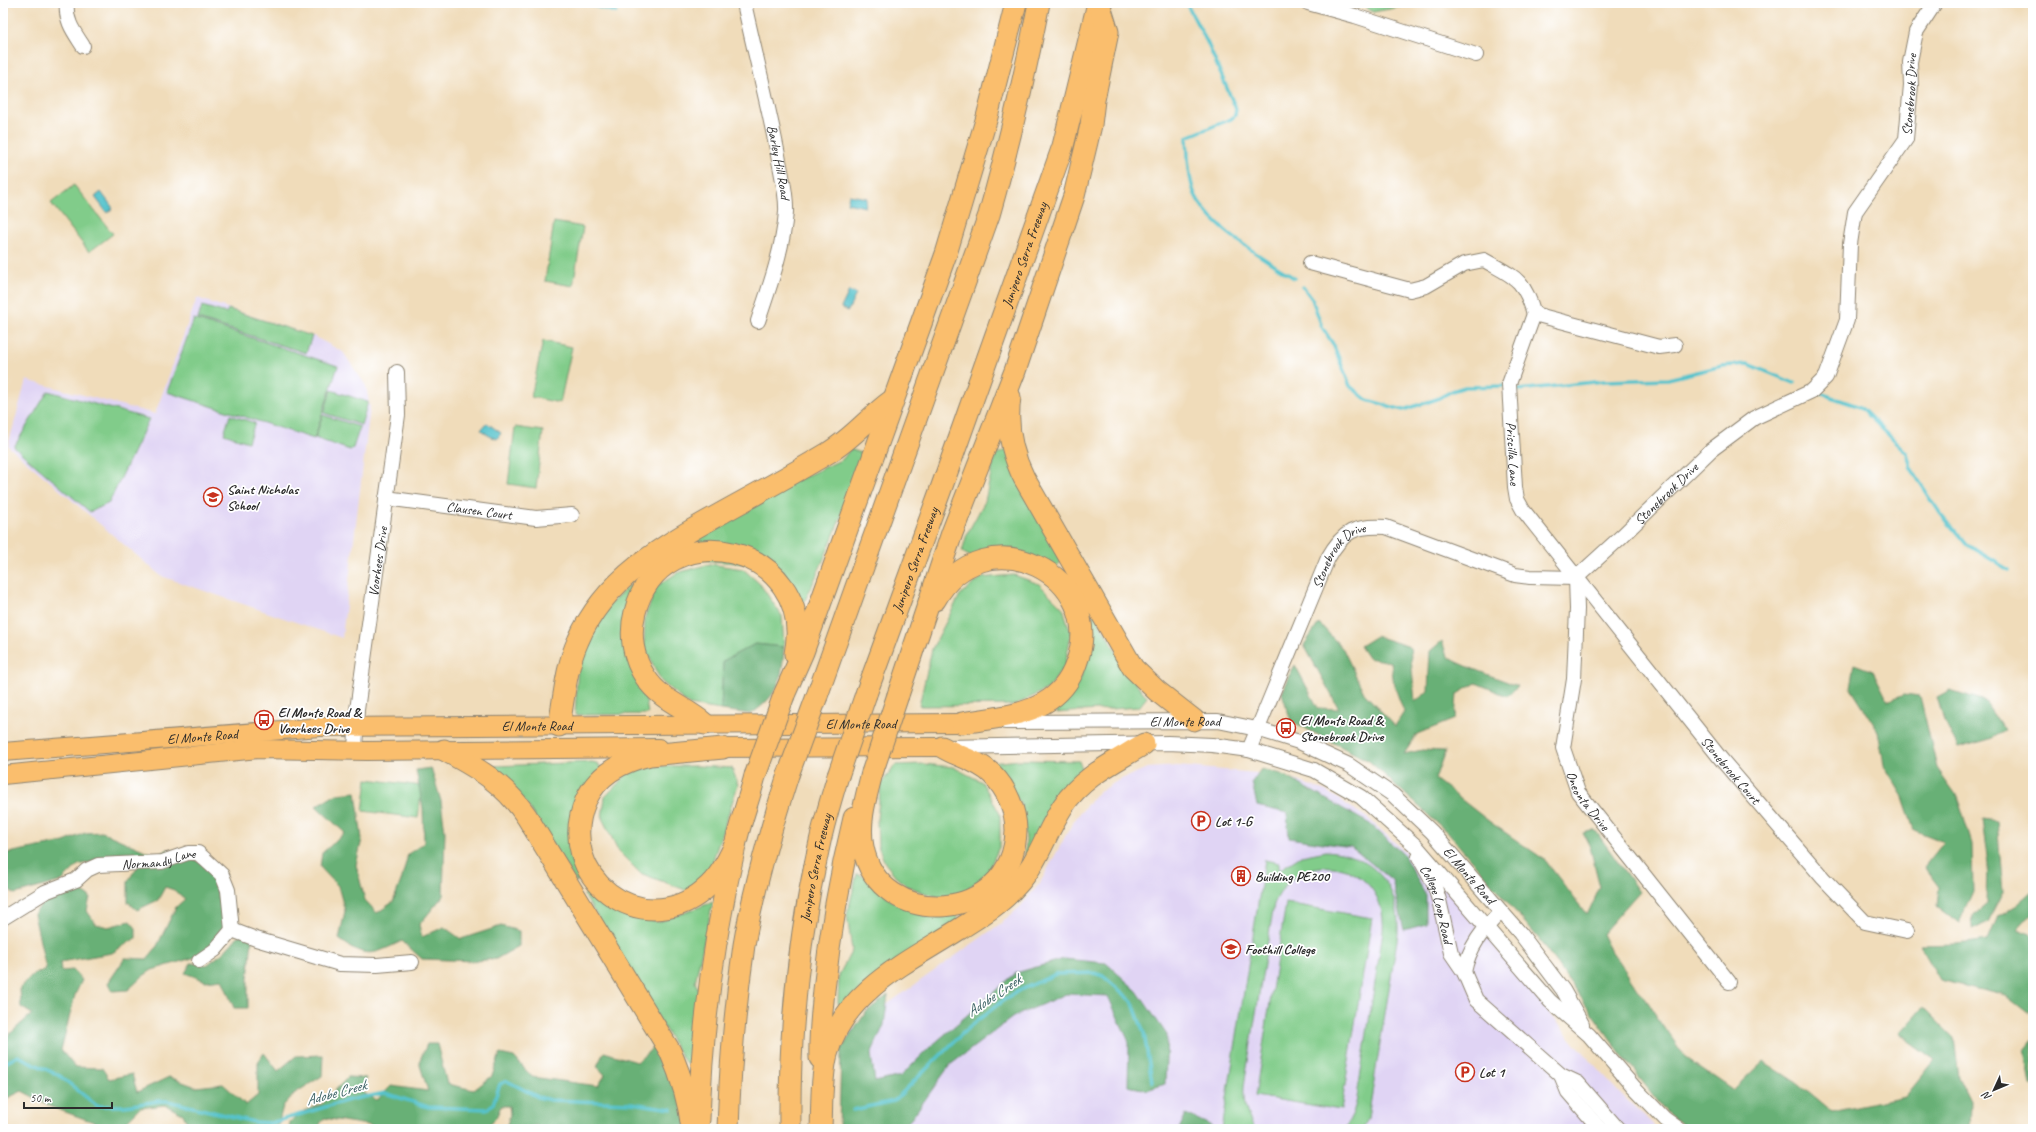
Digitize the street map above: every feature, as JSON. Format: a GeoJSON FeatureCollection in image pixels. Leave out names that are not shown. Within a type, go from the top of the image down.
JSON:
{"type":"FeatureCollection","features":[{"type":"Feature","properties":{"kind":"highway"},"geometry":{"type":"LineString","coordinates":[[784,695],[803,652],[962,205],[988,117],[1016,3]]}},
{"type":"Feature","properties":{"kind":"highway"},"geometry":{"type":"LineString","coordinates":[[728,1129],[730,1073],[744,944],[761,869],[788,775],[989,215],[1009,144],[1026,71],[1039,3]]}},
{"type":"Feature","properties":{"kind":"highway"},"geometry":{"type":"LineString","coordinates":[[942,748],[980,765],[992,774],[1009,797],[1014,811],[1016,839],[1013,851],[1003,874],[985,892],[962,903],[939,907],[924,906],[910,902],[898,895],[876,876],[868,862],[861,834],[864,806],[872,773],[952,533],[1014,371],[1074,196],[1086,147],[1108,32],[1099,3]]}},
{"type":"Feature","properties":{"kind":"highway","name":"Junipero Serra Freeway"},"geometry":{"type":"LineString","coordinates":[[790,1129],[789,1087],[793,1014],[799,955],[819,844],[838,776],[866,694],[945,479],[1063,146],[1099,3]]}},
{"type":"Feature","properties":{"kind":"highway"},"geometry":{"type":"LineString","coordinates":[[1014,371],[1009,407],[1010,438],[1018,465],[1024,478],[1133,668],[1157,691],[1194,720]]}},
{"type":"Feature","properties":{"kind":"highway"},"geometry":{"type":"LineString","coordinates":[[559,726],[569,669],[578,641],[593,613],[622,579],[652,554],[829,453],[855,434],[880,409],[893,400]]}},
{"type":"Feature","properties":{"kind":"highway"},"geometry":{"type":"LineString","coordinates":[[699,1129],[702,1059],[709,991],[719,926],[735,845],[756,776],[784,695],[795,653],[797,629],[791,602],[784,589],[765,568],[739,554],[713,550],[687,555],[664,567],[651,580],[640,596],[633,620],[633,650],[638,665],[655,690],[679,708],[692,713],[705,724]]}},
{"type":"Feature","properties":{"kind":"highway"},"geometry":{"type":"LineString","coordinates":[[913,650],[940,591],[959,572],[977,562],[990,558],[1005,557],[1036,565],[1051,574],[1063,586],[1073,600],[1082,629],[1082,643],[1073,673],[1065,686],[1054,697],[1029,710],[962,723]]}},
{"type":"Feature","properties":{"kind":"highway"},"geometry":{"type":"LineString","coordinates":[[822,1092],[826,1059],[833,1038],[841,1022],[860,998],[885,977],[982,914],[1006,896],[1034,863],[1055,820],[1073,793],[1095,774],[1144,744]]}},
{"type":"Feature","properties":{"kind":"highway"},"geometry":{"type":"LineString","coordinates":[[723,748],[639,757],[614,768],[594,785],[588,795],[580,818],[579,845],[589,872],[597,884],[609,894],[628,904],[651,908],[666,908],[681,904],[704,890],[727,863],[735,845]]}},
{"type":"Feature","properties":{"kind":"highway"},"geometry":{"type":"LineString","coordinates":[[444,750],[480,770],[494,780],[508,792],[527,817],[670,1051],[680,1073],[687,1098],[692,1129]]}},
{"type":"Feature","properties":{"kind":"highway"},"geometry":{"type":"LineString","coordinates":[[821,1129],[822,1092],[820,1052],[822,1012],[831,934],[844,863],[858,805],[872,773]]}},
{"type":"Feature","properties":{"kind":"main road","name":"El Monte Road"},"geometry":{"type":"LineString","coordinates":[[3,752],[311,728],[962,723]]}},
{"type":"Feature","properties":{"kind":"main road","name":"El Monte Road"},"geometry":{"type":"LineString","coordinates":[[3,775],[258,750],[355,751],[942,748]]}},
{"type":"Feature","properties":{"kind":"street"},"geometry":{"type":"LineString","coordinates":[[67,3],[66,12],[69,24],[83,46]]}},
{"type":"Feature","properties":{"kind":"street","name":"Barley Hill Road"},"geometry":{"type":"LineString","coordinates":[[744,3],[769,108],[785,193],[786,211],[781,244],[768,293],[758,321]]}},
{"type":"Feature","properties":{"kind":"street"},"geometry":{"type":"LineString","coordinates":[[1308,3],[1355,16],[1476,55]]}},
{"type":"Feature","properties":{"kind":"street","name":"Stonebrook Drive"},"geometry":{"type":"LineString","coordinates":[[1249,750],[1268,707],[1328,558],[1337,543],[1352,530],[1370,526],[1386,527],[1515,575],[1530,577],[1576,578],[1711,450],[1754,418],[1812,391],[1826,378],[1847,320],[1850,244],[1855,212],[1906,139],[1911,85],[1910,62],[1916,32],[1935,3]]}},
{"type":"Feature","properties":{"kind":"street"},"geometry":{"type":"LineString","coordinates":[[1310,262],[1410,290],[1426,286],[1464,264],[1484,260],[1519,282],[1528,295],[1534,314],[1658,347],[1675,345]]}},
{"type":"Feature","properties":{"kind":"street","name":"Priscilla Lane"},"geometry":{"type":"LineString","coordinates":[[1534,314],[1509,384],[1515,487],[1517,499],[1523,510],[1576,578]]}},
{"type":"Feature","properties":{"kind":"street","name":"Voorhees Drive"},"geometry":{"type":"LineString","coordinates":[[355,751],[356,727],[398,415],[397,372]]}},
{"type":"Feature","properties":{"kind":"street","name":"Clausen Court"},"geometry":{"type":"LineString","coordinates":[[386,498],[536,518],[572,515]]}},
{"type":"Feature","properties":{"kind":"street","name":"Stonebrook Court"},"geometry":{"type":"LineString","coordinates":[[1576,578],[1721,760],[1823,878],[1865,922],[1907,932]]}},
{"type":"Feature","properties":{"kind":"street","name":"Oneonta Drive"},"geometry":{"type":"LineString","coordinates":[[1576,578],[1577,609],[1574,679],[1563,748],[1578,792],[1729,982]]}},
{"type":"Feature","properties":{"kind":"street","name":"El Monte Road"},"geometry":{"type":"LineString","coordinates":[[962,723],[1218,721],[1257,729],[1299,742],[1324,752],[1372,779],[1414,813],[1520,933],[1563,990],[1589,1035]]}},
{"type":"Feature","properties":{"kind":"street","name":"El Monte Road"},"geometry":{"type":"LineString","coordinates":[[942,748],[1144,744],[1212,745],[1249,750],[1314,770],[1361,797],[1390,821],[1436,867],[1550,1001],[1589,1035],[1633,1086],[1665,1119],[1678,1129]]}},
{"type":"Feature","properties":{"kind":"street","name":"College Loop Road"},"geometry":{"type":"LineString","coordinates":[[1390,821],[1408,840],[1426,869],[1440,900],[1451,953],[1464,972],[1467,984],[1476,1000],[1561,1076],[1578,1083],[1618,1129]]}},
{"type":"Feature","properties":{"kind":"street","name":"Normandy Lane"},"geometry":{"type":"LineString","coordinates":[[3,918],[45,892],[76,880],[87,870],[98,865],[162,862],[188,853],[198,853],[222,875],[228,890],[232,930]]}},
{"type":"Feature","properties":{"kind":"street","name":"College Loop Road"},"geometry":{"type":"LineString","coordinates":[[1464,972],[1472,948],[1486,926],[1501,912]]}},
{"type":"Feature","properties":{"kind":"street"},"geometry":{"type":"LineString","coordinates":[[199,961],[215,950],[232,930],[256,939],[340,964],[377,965],[412,962]]}},
{"type":"Feature","properties":{"kind":"street","name":"College Loop Road"},"geometry":{"type":"LineString","coordinates":[[1561,1076],[1568,1092],[1600,1129]]}},
{"type":"Feature","properties":{"kind":"shaded area","name":"Saint Nicholas School"},"geometry":{"type":"Polygon","coordinates":[[[197,298],[313,336],[343,352],[366,386],[370,408],[342,638],[161,576],[8,446],[26,380],[155,414],[197,298]]]}},
{"type":"Feature","properties":{"kind":"shaded area","name":"Foothill College"},"geometry":{"type":"Polygon","coordinates":[[[1177,766],[1257,773],[1294,780],[1326,791],[1369,819],[1449,891],[1576,1045],[1624,1097],[1658,1129],[846,1129],[847,1033],[1000,924],[1020,907],[1040,883],[1073,822],[1095,795],[1117,781],[1147,768],[1177,766]]]}},
{"type":"Feature","properties":{"kind":"green space"},"geometry":{"type":"Polygon","coordinates":[[[1366,3],[1422,3],[1373,12],[1367,8],[1366,3]]]}},
{"type":"Feature","properties":{"kind":"green space"},"geometry":{"type":"Polygon","coordinates":[[[74,185],[113,234],[89,252],[51,203],[74,185]]]}},
{"type":"Feature","properties":{"kind":"green space"},"geometry":{"type":"Polygon","coordinates":[[[554,222],[583,227],[573,286],[545,281],[554,222]]]}},
{"type":"Feature","properties":{"kind":"green space"},"geometry":{"type":"Polygon","coordinates":[[[202,306],[226,313],[228,309],[312,336],[306,353],[198,319],[202,306]]]}},
{"type":"Feature","properties":{"kind":"green space"},"geometry":{"type":"Polygon","coordinates":[[[194,319],[338,366],[314,439],[167,392],[194,319]]]}},
{"type":"Feature","properties":{"kind":"green space"},"geometry":{"type":"Polygon","coordinates":[[[543,341],[572,347],[560,403],[531,397],[543,341]]]}},
{"type":"Feature","properties":{"kind":"green space"},"geometry":{"type":"Polygon","coordinates":[[[331,390],[368,402],[361,425],[324,413],[331,390]]]}},
{"type":"Feature","properties":{"kind":"green space"},"geometry":{"type":"Polygon","coordinates":[[[48,391],[149,419],[109,503],[90,512],[14,447],[48,391]]]}},
{"type":"Feature","properties":{"kind":"green space"},"geometry":{"type":"Polygon","coordinates":[[[230,415],[255,423],[248,442],[224,434],[230,415]]]}},
{"type":"Feature","properties":{"kind":"green space"},"geometry":{"type":"Polygon","coordinates":[[[323,415],[360,427],[353,448],[350,450],[315,438],[323,415]]]}},
{"type":"Feature","properties":{"kind":"green space"},"geometry":{"type":"Polygon","coordinates":[[[515,427],[543,431],[536,488],[508,484],[515,427]]]}},
{"type":"Feature","properties":{"kind":"green space"},"geometry":{"type":"Polygon","coordinates":[[[850,449],[864,454],[834,534],[800,611],[771,566],[665,557],[771,492],[843,459],[850,449]]]}},
{"type":"Feature","properties":{"kind":"green space"},"geometry":{"type":"Polygon","coordinates":[[[1006,450],[1065,558],[1054,569],[978,561],[962,552],[967,534],[985,501],[995,455],[1006,450]]]}},
{"type":"Feature","properties":{"kind":"green space"},"geometry":{"type":"Polygon","coordinates":[[[710,564],[743,569],[760,584],[782,616],[784,647],[755,644],[723,661],[721,710],[689,705],[661,681],[644,646],[645,617],[657,586],[677,573],[710,564]]]}},
{"type":"Feature","properties":{"kind":"green space"},"geometry":{"type":"Polygon","coordinates":[[[1014,575],[1039,584],[1063,608],[1071,634],[1065,666],[1049,688],[1016,705],[919,706],[932,649],[960,595],[981,578],[1014,575]]]}},
{"type":"Feature","properties":{"kind":"green space"},"geometry":{"type":"Polygon","coordinates":[[[629,585],[634,590],[627,607],[648,714],[575,715],[578,665],[604,611],[629,585]]]}},
{"type":"Feature","properties":{"kind":"green space"},"geometry":{"type":"Polygon","coordinates":[[[1093,612],[1132,678],[1147,697],[1139,707],[1056,713],[1062,701],[1081,678],[1093,612]]]}},
{"type":"Feature","properties":{"kind":"green space"},"geometry":{"type":"Polygon","coordinates":[[[1319,623],[1343,649],[1364,693],[1395,726],[1404,712],[1394,685],[1391,662],[1368,658],[1360,646],[1376,636],[1410,647],[1415,702],[1428,691],[1430,651],[1442,641],[1445,651],[1452,659],[1518,686],[1507,696],[1476,683],[1457,694],[1455,719],[1417,734],[1404,754],[1422,750],[1445,751],[1435,779],[1490,822],[1545,860],[1587,915],[1600,887],[1590,847],[1583,833],[1595,830],[1639,892],[1602,934],[1608,946],[1685,1057],[1733,1090],[1763,1061],[1797,1083],[1832,1112],[1905,1097],[1935,1060],[1899,1034],[1923,1007],[1954,1038],[1959,1078],[1971,1103],[1970,1129],[1689,1129],[1667,1113],[1627,1062],[1539,939],[1448,833],[1369,761],[1291,721],[1282,693],[1295,665],[1318,708],[1339,709],[1304,645],[1319,623]]]}},
{"type":"Feature","properties":{"kind":"green space"},"geometry":{"type":"Polygon","coordinates":[[[755,644],[784,647],[782,668],[778,685],[768,700],[751,714],[721,710],[723,661],[755,644]]]}},
{"type":"Feature","properties":{"kind":"green space"},"geometry":{"type":"Polygon","coordinates":[[[1854,664],[1873,671],[1888,701],[1904,694],[1920,696],[1937,768],[1957,796],[1972,844],[1973,891],[1959,923],[1937,906],[1939,887],[1924,867],[1944,842],[1914,830],[1903,797],[1884,765],[1878,731],[1850,687],[1854,664]]]}},
{"type":"Feature","properties":{"kind":"green space"},"geometry":{"type":"Polygon","coordinates":[[[1950,690],[1985,701],[2005,731],[1990,739],[1958,748],[1944,721],[1937,697],[1950,690]]]}},
{"type":"Feature","properties":{"kind":"green space"},"geometry":{"type":"Polygon","coordinates":[[[1020,760],[1079,761],[1084,775],[1025,864],[1026,839],[1021,804],[990,763],[1020,760]]]}},
{"type":"Feature","properties":{"kind":"green space"},"geometry":{"type":"Polygon","coordinates":[[[593,762],[603,768],[593,779],[584,878],[576,882],[528,806],[495,766],[593,762]]]}},
{"type":"Feature","properties":{"kind":"green space"},"geometry":{"type":"Polygon","coordinates":[[[924,764],[953,767],[982,782],[1000,814],[1000,845],[987,874],[963,892],[942,898],[907,886],[898,879],[885,863],[878,846],[877,819],[881,784],[895,765],[924,764]]]}},
{"type":"Feature","properties":{"kind":"green space"},"geometry":{"type":"Polygon","coordinates":[[[653,766],[732,768],[738,785],[711,866],[688,891],[640,873],[619,852],[602,818],[605,797],[627,774],[653,766]]]}},
{"type":"Feature","properties":{"kind":"green space"},"geometry":{"type":"Polygon","coordinates":[[[431,768],[441,801],[445,832],[443,896],[419,925],[422,937],[444,927],[461,939],[501,926],[519,931],[519,946],[496,959],[475,961],[422,959],[402,941],[370,953],[356,950],[339,939],[345,911],[338,886],[320,867],[322,853],[345,833],[316,806],[337,794],[356,792],[362,839],[356,865],[365,900],[377,913],[393,902],[402,878],[408,854],[424,843],[423,809],[416,770],[431,768]]]}},
{"type":"Feature","properties":{"kind":"green space"},"geometry":{"type":"Polygon","coordinates":[[[1261,769],[1282,774],[1370,824],[1403,854],[1426,895],[1426,924],[1404,930],[1392,880],[1351,847],[1289,838],[1287,813],[1257,806],[1252,782],[1261,769]]]}},
{"type":"Feature","properties":{"kind":"green space"},"geometry":{"type":"Polygon","coordinates":[[[367,779],[422,786],[418,818],[363,811],[367,779]]]}},
{"type":"Feature","properties":{"kind":"green space"},"geometry":{"type":"Polygon","coordinates":[[[1982,819],[1997,821],[2003,892],[1988,922],[1972,930],[1973,916],[1987,904],[1988,864],[1982,819]]]}},
{"type":"Feature","properties":{"kind":"green space"},"geometry":{"type":"Polygon","coordinates":[[[102,832],[157,856],[168,849],[184,854],[214,870],[218,897],[226,924],[224,943],[196,957],[152,970],[128,990],[112,991],[108,983],[125,958],[147,959],[156,948],[176,907],[185,899],[174,890],[165,887],[158,900],[137,910],[128,902],[128,881],[139,864],[107,859],[78,865],[62,881],[15,894],[6,887],[8,876],[3,874],[3,854],[64,842],[85,833],[102,832]]]}},
{"type":"Feature","properties":{"kind":"green space"},"geometry":{"type":"Polygon","coordinates":[[[1326,851],[1343,853],[1358,858],[1381,876],[1389,887],[1395,901],[1398,917],[1398,934],[1368,1118],[1363,1129],[1345,1129],[1356,1103],[1383,931],[1381,908],[1372,889],[1358,876],[1341,868],[1322,867],[1304,872],[1287,884],[1274,904],[1244,1086],[1246,1109],[1256,1129],[1222,1129],[1265,860],[1279,863],[1279,870],[1301,856],[1326,851]]]}},
{"type":"Feature","properties":{"kind":"green space"},"geometry":{"type":"Polygon","coordinates":[[[857,874],[868,878],[894,903],[928,917],[957,915],[959,922],[846,1012],[838,1003],[839,975],[852,950],[847,915],[857,874]]]}},
{"type":"Feature","properties":{"kind":"green space"},"geometry":{"type":"Polygon","coordinates":[[[591,888],[630,915],[659,922],[713,902],[695,982],[705,1004],[698,1064],[686,1064],[584,895],[591,888]]]}},
{"type":"Feature","properties":{"kind":"green space"},"geometry":{"type":"Polygon","coordinates":[[[81,891],[90,897],[87,911],[96,924],[108,927],[130,921],[136,928],[136,938],[112,953],[60,962],[61,971],[73,970],[82,980],[75,995],[61,1050],[75,1067],[102,1068],[109,1079],[132,1074],[137,1092],[169,1077],[196,1087],[223,1084],[246,1105],[258,1095],[258,1062],[264,1053],[278,1071],[296,1056],[323,1055],[322,1076],[295,1093],[283,1106],[277,1129],[190,1129],[183,1114],[165,1105],[140,1108],[123,1125],[102,1125],[54,1108],[22,1091],[3,1100],[3,1040],[32,1014],[21,1007],[20,988],[31,976],[46,969],[34,914],[50,895],[81,891]]]}},
{"type":"Feature","properties":{"kind":"green space"},"geometry":{"type":"Polygon","coordinates":[[[2033,891],[2033,915],[2028,917],[2017,929],[2033,935],[2033,1012],[2028,1013],[2006,996],[1940,980],[1920,945],[1957,944],[1988,940],[1998,916],[2017,905],[2033,891]]]}},
{"type":"Feature","properties":{"kind":"green space"},"geometry":{"type":"Polygon","coordinates":[[[1286,903],[1372,918],[1341,1110],[1255,1096],[1286,903]]]}},
{"type":"Feature","properties":{"kind":"green space"},"geometry":{"type":"Polygon","coordinates":[[[240,934],[252,939],[248,979],[248,1008],[234,1008],[222,979],[206,981],[185,973],[191,963],[207,965],[224,952],[240,934]]]}},
{"type":"Feature","properties":{"kind":"green space"},"geometry":{"type":"Polygon","coordinates":[[[1064,959],[1106,963],[1137,991],[1167,1035],[1165,1084],[1147,1090],[1128,1086],[1129,1042],[1108,996],[1066,994],[1013,1017],[950,1065],[911,1119],[901,1129],[839,1129],[841,1049],[866,1012],[888,995],[884,1025],[871,1054],[875,1082],[901,1076],[929,1048],[1016,973],[1064,959]]]}},
{"type":"Feature","properties":{"kind":"green space"},"geometry":{"type":"Polygon","coordinates":[[[2033,1040],[2033,1086],[2031,1085],[2025,1050],[2033,1040]]]}},
{"type":"Feature","properties":{"kind":"green space"},"geometry":{"type":"Polygon","coordinates":[[[427,1044],[437,1044],[447,1084],[474,1090],[492,1076],[500,1054],[514,1057],[532,1077],[598,1086],[605,1075],[597,1066],[604,1052],[637,1062],[656,1045],[680,1087],[688,1129],[538,1129],[536,1125],[529,1129],[510,1129],[507,1125],[510,1114],[509,1106],[501,1106],[496,1118],[484,1129],[381,1129],[380,1127],[324,1118],[317,1129],[289,1129],[290,1122],[304,1111],[322,1104],[348,1077],[366,1078],[363,1093],[377,1100],[391,1086],[428,1091],[419,1062],[427,1044]]]}},
{"type":"Feature","properties":{"kind":"green space"},"geometry":{"type":"Polygon","coordinates":[[[3,1100],[6,1125],[3,1127],[3,1100]]]}},
{"type":"Feature","properties":{"kind":"green space"},"geometry":{"type":"Polygon","coordinates":[[[1186,1114],[1212,1126],[1212,1129],[1179,1129],[1186,1114]]]}},
{"type":"Feature","properties":{"kind":"water"},"geometry":{"type":"Polygon","coordinates":[[[101,192],[113,208],[107,213],[95,197],[101,192]]]}},
{"type":"Feature","properties":{"kind":"water"},"geometry":{"type":"Polygon","coordinates":[[[849,195],[867,198],[865,207],[847,203],[849,195]]]}},
{"type":"Feature","properties":{"kind":"water"},"geometry":{"type":"Polygon","coordinates":[[[849,291],[856,294],[848,311],[841,308],[849,291]]]}},
{"type":"Feature","properties":{"kind":"water"},"geometry":{"type":"Polygon","coordinates":[[[487,423],[501,433],[497,439],[481,430],[487,423]]]}},
{"type":"Feature","properties":{"kind":"waterway"},"geometry":{"type":"LineString","coordinates":[[584,3],[616,12]]}},
{"type":"Feature","properties":{"kind":"waterway"},"geometry":{"type":"LineString","coordinates":[[1186,3],[1207,42],[1236,109],[1235,115],[1231,119],[1187,137],[1189,172],[1194,192],[1201,205],[1224,229],[1238,241],[1294,278]]}},
{"type":"Feature","properties":{"kind":"waterway"},"geometry":{"type":"LineString","coordinates":[[1303,287],[1312,299],[1322,327],[1333,344],[1350,386],[1367,400],[1403,410],[1437,399],[1452,391],[1465,387],[1503,386]]}},
{"type":"Feature","properties":{"kind":"waterway"},"geometry":{"type":"LineString","coordinates":[[1518,390],[1604,381],[1668,379],[1722,366],[1748,364],[1794,383]]}},
{"type":"Feature","properties":{"kind":"waterway"},"geometry":{"type":"LineString","coordinates":[[1817,392],[1860,407],[1907,453],[1911,468],[1919,481],[1940,513],[1967,545],[2009,570]]}},
{"type":"Feature","properties":{"kind":"waterway","name":"Adobe Creek"},"geometry":{"type":"LineString","coordinates":[[853,1110],[894,1101],[969,1027],[1001,1002],[1018,991],[1056,974],[1094,973],[1103,976],[1132,1001],[1144,1033],[1152,1082]]}},
{"type":"Feature","properties":{"kind":"waterway","name":"Adobe Creek"},"geometry":{"type":"LineString","coordinates":[[3,1064],[18,1056],[60,1076],[97,1106],[125,1106],[168,1101],[254,1122],[271,1123],[349,1100],[385,1093],[428,1107],[487,1109],[493,1104],[500,1084],[507,1081],[538,1097],[550,1100],[631,1103],[672,1109]]}},
{"type":"Feature","properties":{"kind":"place","name":"Saint Nicholas School"},"geometry":{"type":"Point","coordinates":[213,497]}},
{"type":"Feature","properties":{"kind":"place","name":"El Monte Road & Voorhees Drive"},"geometry":{"type":"Point","coordinates":[264,720]}},
{"type":"Feature","properties":{"kind":"place","name":"El Monte Road & Stonebrook Drive"},"geometry":{"type":"Point","coordinates":[1286,728]}},
{"type":"Feature","properties":{"kind":"place","name":"Lot 1-G"},"geometry":{"type":"Point","coordinates":[1201,821]}},
{"type":"Feature","properties":{"kind":"place","name":"Building PE200"},"geometry":{"type":"Point","coordinates":[1241,876]}},
{"type":"Feature","properties":{"kind":"place","name":"Foothill College"},"geometry":{"type":"Point","coordinates":[1231,949]}},
{"type":"Feature","properties":{"kind":"place","name":"Lot 1"},"geometry":{"type":"Point","coordinates":[1465,1072]}}]}
